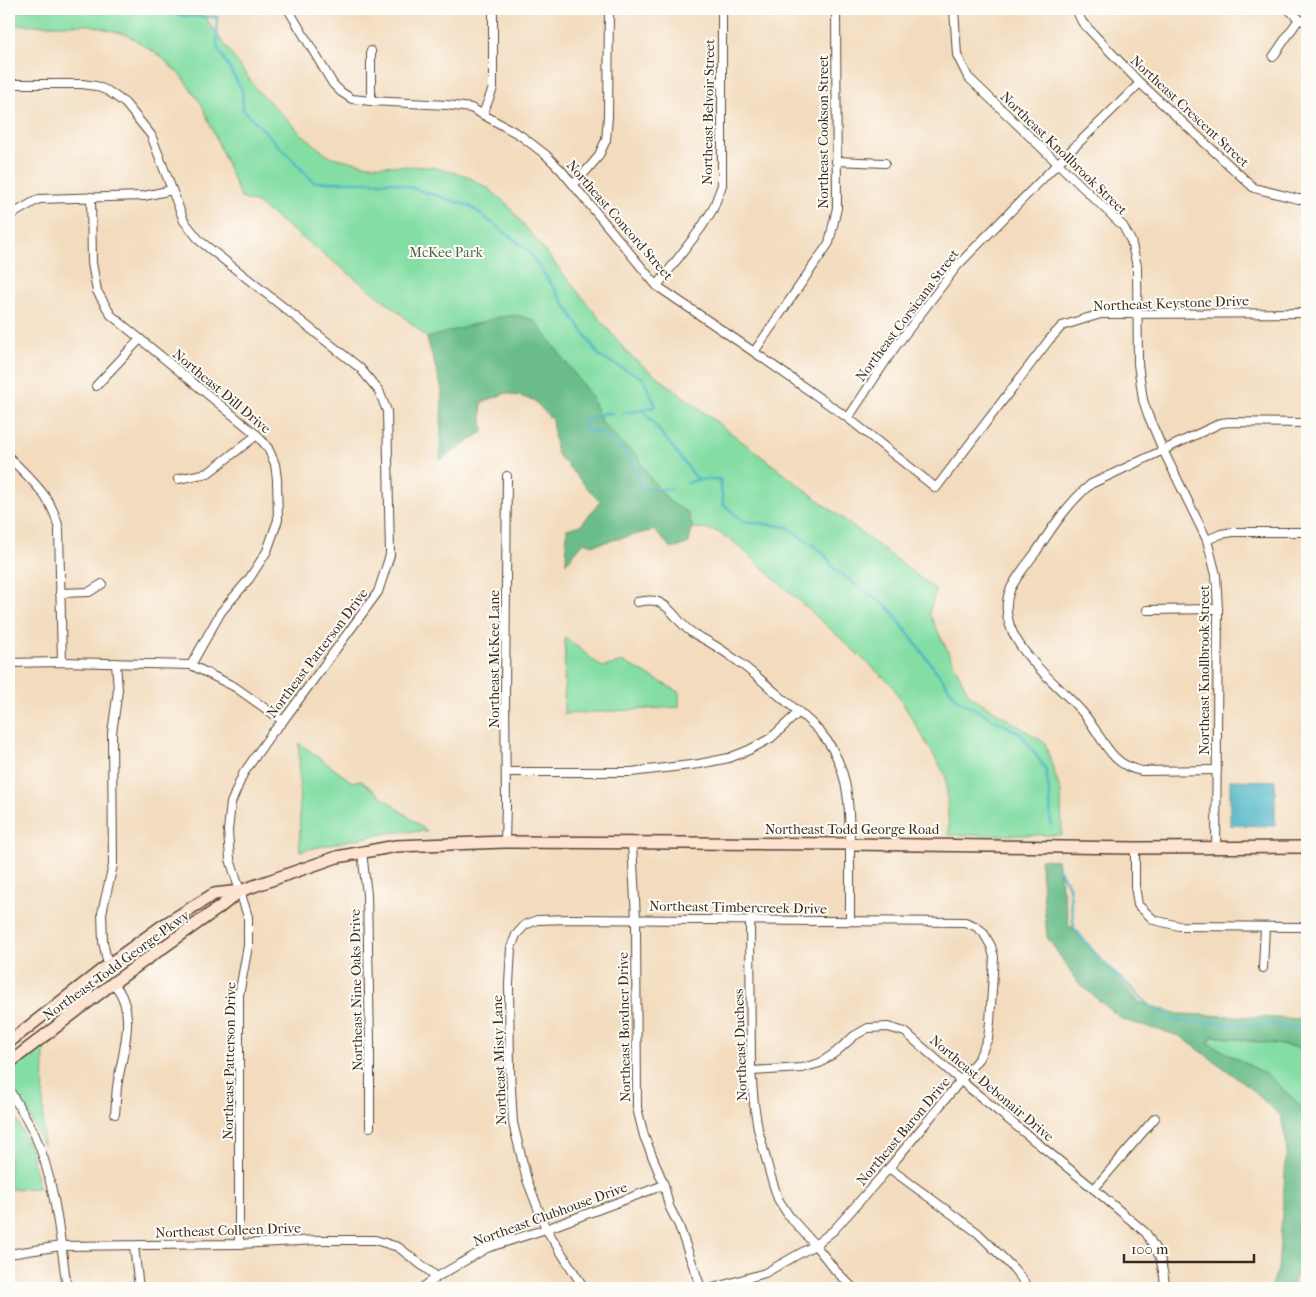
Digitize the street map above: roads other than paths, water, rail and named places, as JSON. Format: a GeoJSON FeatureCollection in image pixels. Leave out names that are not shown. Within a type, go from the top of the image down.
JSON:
{"type":"FeatureCollection","features":[{"type":"Feature","properties":{"kind":"main road","name":"Northeast Todd George Road"},"geometry":{"type":"LineString","coordinates":[[240,891],[337,857],[396,846],[504,842],[1307,848]]}},
{"type":"Feature","properties":{"kind":"main road"},"geometry":{"type":"LineString","coordinates":[[9,1042],[108,965],[162,926],[214,894],[240,891]]}},
{"type":"Feature","properties":{"kind":"main road","name":"Northeast Todd George Pkwy"},"geometry":{"type":"LineString","coordinates":[[9,1063],[113,983],[240,891]]}},
{"type":"Feature","properties":{"kind":"street","name":"Northeast Concord Street"},"geometry":{"type":"LineString","coordinates":[[288,9],[333,84],[352,98],[371,102],[471,108],[520,135],[546,155],[574,184],[657,286],[848,418],[936,488]]}},
{"type":"Feature","properties":{"kind":"street"},"geometry":{"type":"LineString","coordinates":[[483,114],[492,88],[493,9]]}},
{"type":"Feature","properties":{"kind":"street"},"geometry":{"type":"LineString","coordinates":[[574,184],[598,157],[606,140],[608,117],[608,9]]}},
{"type":"Feature","properties":{"kind":"street","name":"Northeast Belvoir Street"},"geometry":{"type":"LineString","coordinates":[[657,286],[701,228],[713,209],[722,185],[722,9]]}},
{"type":"Feature","properties":{"kind":"street","name":"Northeast Cookson Street"},"geometry":{"type":"LineString","coordinates":[[754,352],[829,243],[837,208],[836,9]]}},
{"type":"Feature","properties":{"kind":"street","name":"Northeast Knollbrook Street"},"geometry":{"type":"LineString","coordinates":[[954,9],[957,55],[968,78],[1123,226],[1131,241],[1137,266],[1138,364],[1143,400],[1164,450],[1207,540],[1216,575],[1218,609],[1216,848]]}},
{"type":"Feature","properties":{"kind":"street","name":"Northeast Crescent Street"},"geometry":{"type":"LineString","coordinates":[[1076,9],[1082,22],[1140,84],[1254,188],[1298,199],[1307,199]]}},
{"type":"Feature","properties":{"kind":"street"},"geometry":{"type":"LineString","coordinates":[[1288,9],[1299,19],[1307,22]]}},
{"type":"Feature","properties":{"kind":"street"},"geometry":{"type":"LineString","coordinates":[[1273,57],[1299,19]]}},
{"type":"Feature","properties":{"kind":"street"},"geometry":{"type":"LineString","coordinates":[[371,51],[371,102]]}},
{"type":"Feature","properties":{"kind":"street","name":"Northeast Patterson Drive"},"geometry":{"type":"LineString","coordinates":[[16,84],[82,84],[96,86],[108,91],[125,103],[151,135],[184,221],[200,241],[360,368],[379,391],[387,411],[390,555],[378,592],[243,774],[231,803],[228,831],[230,859],[248,917],[248,946],[240,995],[240,1244]]}},
{"type":"Feature","properties":{"kind":"street","name":"Northeast Corsicana Street"},"geometry":{"type":"LineString","coordinates":[[848,418],[893,350],[957,266],[1058,163],[1140,84]]}},
{"type":"Feature","properties":{"kind":"street"},"geometry":{"type":"LineString","coordinates":[[836,161],[885,163]]}},
{"type":"Feature","properties":{"kind":"street"},"geometry":{"type":"LineString","coordinates":[[9,216],[39,199],[144,196],[172,190]]}},
{"type":"Feature","properties":{"kind":"street","name":"Northeast Dill Drive"},"geometry":{"type":"LineString","coordinates":[[91,197],[92,263],[97,291],[111,315],[257,435],[268,448],[275,464],[278,520],[266,552],[248,579],[221,612],[191,665]]}},
{"type":"Feature","properties":{"kind":"street","name":"Northeast Keystone Drive"},"geometry":{"type":"LineString","coordinates":[[936,488],[1049,340],[1062,326],[1101,314],[1307,313]]}},
{"type":"Feature","properties":{"kind":"street"},"geometry":{"type":"LineString","coordinates":[[96,386],[140,339]]}},
{"type":"Feature","properties":{"kind":"street"},"geometry":{"type":"LineString","coordinates":[[1217,770],[1142,771],[1132,770],[1118,762],[1085,714],[1017,642],[1007,617],[1010,590],[1074,500],[1091,484],[1221,423],[1307,423]]}},
{"type":"Feature","properties":{"kind":"street"},"geometry":{"type":"LineString","coordinates":[[178,479],[208,474],[257,435]]}},
{"type":"Feature","properties":{"kind":"street"},"geometry":{"type":"LineString","coordinates":[[9,458],[42,492],[51,504],[56,517],[59,530],[62,662]]}},
{"type":"Feature","properties":{"kind":"street","name":"Northeast McKee Lane"},"geometry":{"type":"LineString","coordinates":[[504,842],[506,804],[507,476]]}},
{"type":"Feature","properties":{"kind":"street"},"geometry":{"type":"LineString","coordinates":[[1207,540],[1220,534],[1233,532],[1307,532]]}},
{"type":"Feature","properties":{"kind":"street"},"geometry":{"type":"LineString","coordinates":[[60,593],[89,592],[102,584]]}},
{"type":"Feature","properties":{"kind":"street"},"geometry":{"type":"LineString","coordinates":[[637,602],[655,601],[672,611],[683,626],[693,634],[705,639],[738,660],[821,733],[835,753],[845,779],[847,793],[850,844],[850,921]]}},
{"type":"Feature","properties":{"kind":"street"},"geometry":{"type":"LineString","coordinates":[[1147,610],[1218,609]]}},
{"type":"Feature","properties":{"kind":"street"},"geometry":{"type":"LineString","coordinates":[[9,663],[62,662],[191,665],[235,687],[284,721]]}},
{"type":"Feature","properties":{"kind":"street"},"geometry":{"type":"LineString","coordinates":[[108,965],[103,942],[102,913],[112,865],[112,733],[118,690],[116,663]]}},
{"type":"Feature","properties":{"kind":"street"},"geometry":{"type":"LineString","coordinates":[[506,772],[631,772],[700,764],[729,758],[749,750],[771,738],[799,712]]}},
{"type":"Feature","properties":{"kind":"street","name":"Northeast Bordner Drive"},"geometry":{"type":"LineString","coordinates":[[632,844],[636,918],[637,1108],[644,1136],[664,1185],[669,1206],[679,1226],[701,1288]]}},
{"type":"Feature","properties":{"kind":"street"},"geometry":{"type":"LineString","coordinates":[[1135,848],[1135,886],[1138,905],[1154,920],[1179,926],[1307,928]]}},
{"type":"Feature","properties":{"kind":"street","name":"Northeast Nine Oaks Drive"},"geometry":{"type":"LineString","coordinates":[[362,852],[367,895],[370,1127]]}},
{"type":"Feature","properties":{"kind":"street","name":"Northeast Timbercreek Drive"},"geometry":{"type":"LineString","coordinates":[[516,935],[525,924],[537,920],[571,918],[965,922]]}},
{"type":"Feature","properties":{"kind":"street","name":"Northeast Duchess"},"geometry":{"type":"LineString","coordinates":[[750,920],[751,1071],[758,1128],[770,1174],[778,1199],[790,1216],[836,1271],[853,1288]]}},
{"type":"Feature","properties":{"kind":"street","name":"Northeast Baron Drive"},"geometry":{"type":"LineString","coordinates":[[713,1288],[765,1273],[815,1245],[834,1230],[889,1168],[979,1058],[988,1038],[994,957],[991,946],[983,932],[965,922]]}},
{"type":"Feature","properties":{"kind":"street"},"geometry":{"type":"LineString","coordinates":[[1263,968],[1265,927]]}},
{"type":"Feature","properties":{"kind":"street","name":"Northeast Misty Lane"},"geometry":{"type":"LineString","coordinates":[[516,935],[511,948],[509,984],[510,1071],[513,1123],[527,1180],[546,1229],[584,1288]]}},
{"type":"Feature","properties":{"kind":"street"},"geometry":{"type":"LineString","coordinates":[[113,983],[124,1000],[128,1024],[117,1089],[115,1114]]}},
{"type":"Feature","properties":{"kind":"street","name":"Northeast Debonair Drive"},"geometry":{"type":"LineString","coordinates":[[751,1071],[802,1068],[820,1064],[854,1036],[868,1028],[888,1027],[905,1032],[1146,1233],[1160,1257],[1165,1288]]}},
{"type":"Feature","properties":{"kind":"street"},"geometry":{"type":"LineString","coordinates":[[9,1089],[34,1133],[53,1193],[67,1288]]}},
{"type":"Feature","properties":{"kind":"street"},"geometry":{"type":"LineString","coordinates":[[1094,1189],[1154,1118]]}},
{"type":"Feature","properties":{"kind":"street"},"geometry":{"type":"LineString","coordinates":[[889,1168],[978,1233],[1014,1269],[1029,1288]]}},
{"type":"Feature","properties":{"kind":"street","name":"Northeast Clubhouse Drive"},"geometry":{"type":"LineString","coordinates":[[422,1288],[437,1277],[487,1248],[546,1229],[664,1185]]}},
{"type":"Feature","properties":{"kind":"street","name":"Northeast Colleen Drive"},"geometry":{"type":"LineString","coordinates":[[9,1254],[62,1246],[375,1240],[398,1247],[437,1277]]}},
{"type":"Feature","properties":{"kind":"street"},"geometry":{"type":"LineString","coordinates":[[134,1246],[139,1288]]}},
{"type":"Feature","properties":{"kind":"water"},"geometry":{"type":"Polygon","coordinates":[[[1230,780],[1275,781],[1275,826],[1230,825],[1230,780]]]}},
{"type":"Feature","properties":{"kind":"waterway"},"geometry":{"type":"LineString","coordinates":[[146,9],[184,16],[217,17],[217,47],[242,90],[243,109],[314,182],[393,182],[470,206],[528,250],[600,357],[643,378],[656,406],[643,410],[698,480],[720,479],[723,504],[743,521],[787,527],[824,553],[834,569],[889,608],[958,700],[1021,734],[1045,768],[1050,796],[1051,825]]}},
{"type":"Feature","properties":{"kind":"waterway"},"geometry":{"type":"LineString","coordinates":[[623,413],[643,410]]}},
{"type":"Feature","properties":{"kind":"waterway"},"geometry":{"type":"LineString","coordinates":[[612,413],[605,413],[583,421],[585,430],[605,434],[621,448],[633,464],[642,489],[671,489]]}},
{"type":"Feature","properties":{"kind":"waterway"},"geometry":{"type":"LineString","coordinates":[[687,483],[698,480]]}},
{"type":"Feature","properties":{"kind":"waterway"},"geometry":{"type":"LineString","coordinates":[[1057,867],[1069,886],[1074,928],[1103,962],[1149,1005],[1176,1021],[1307,1027]]}},
{"type":"Feature","properties":{"kind":"park label","name":"McKee Park"},"geometry":{"type":"Point","coordinates":[446,252]}}]}
